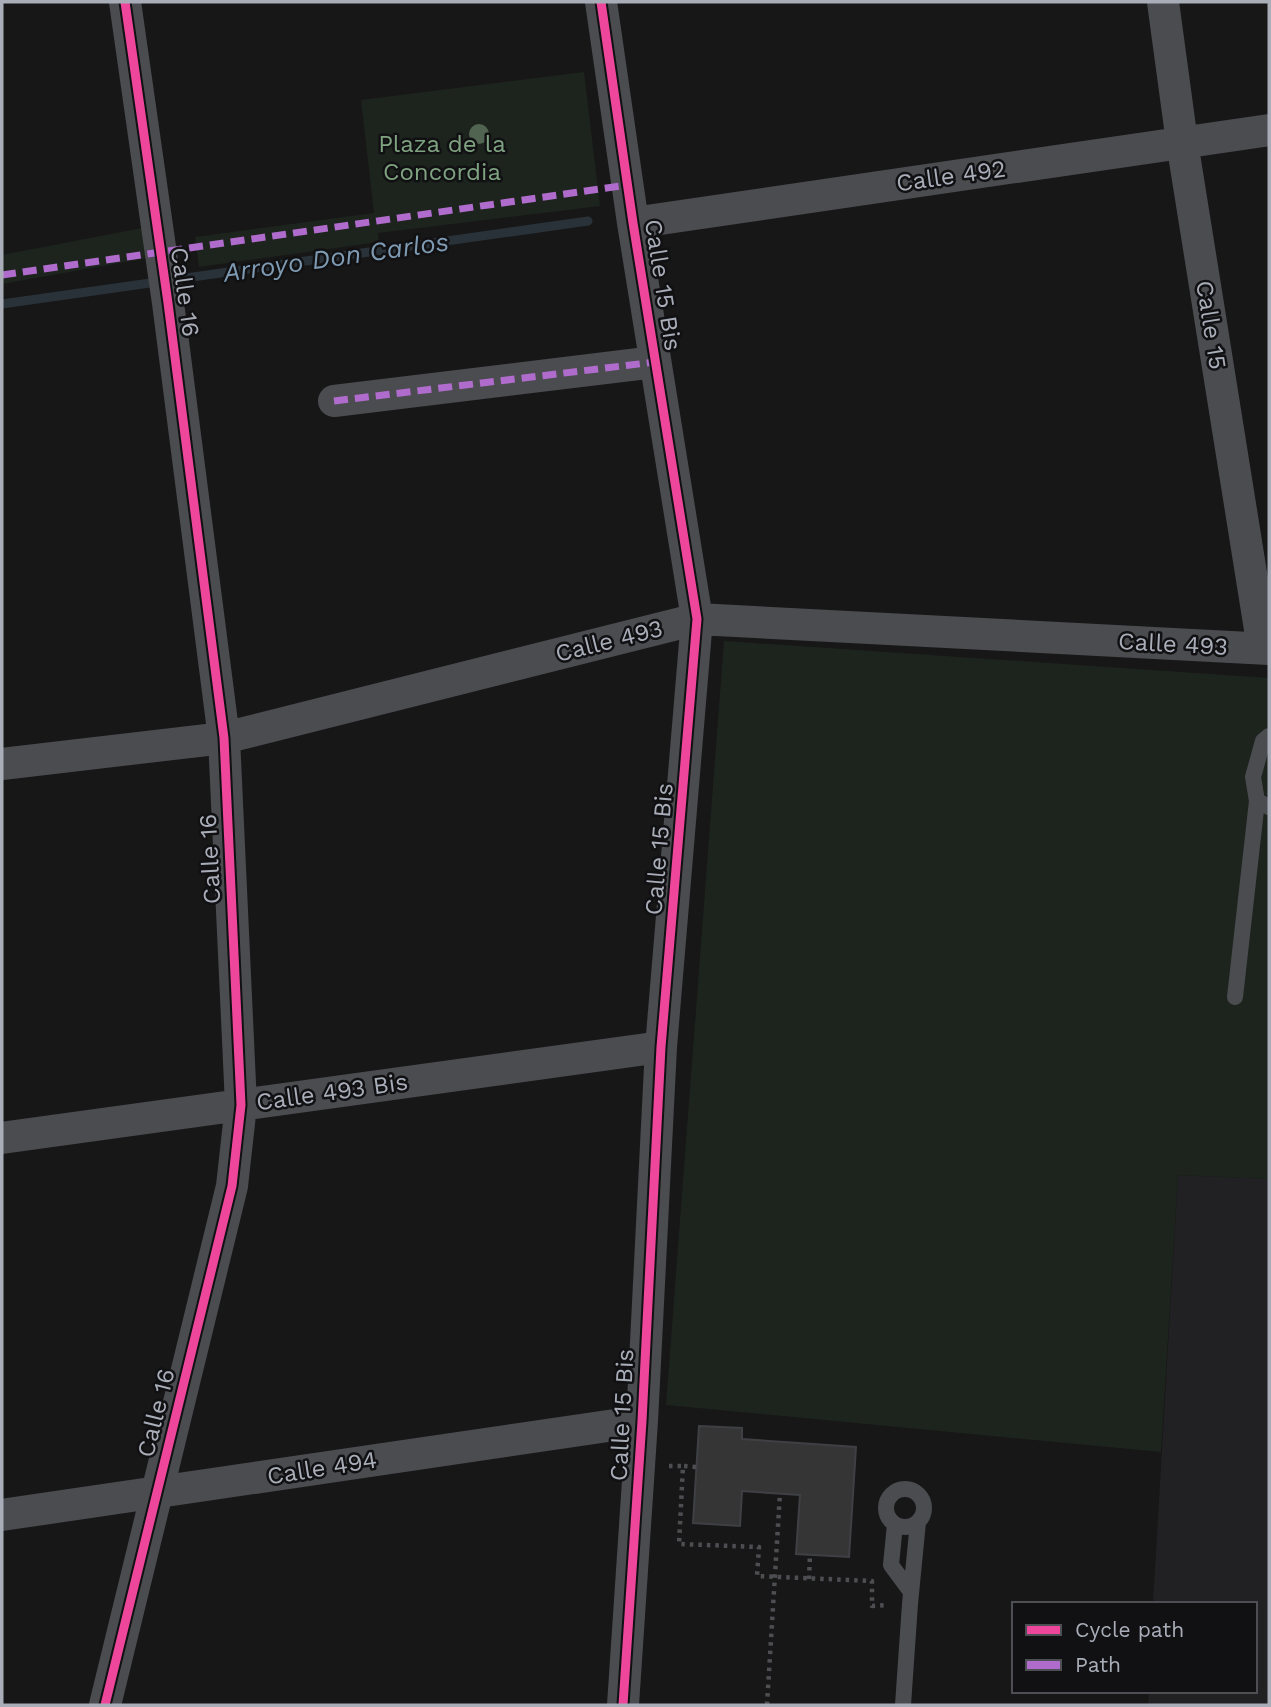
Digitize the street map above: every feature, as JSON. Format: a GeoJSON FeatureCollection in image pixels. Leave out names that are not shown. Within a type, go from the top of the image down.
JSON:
{"type":"FeatureCollection","features":[{"type":"Feature","properties":{"kind":"street","name":"Calle 16"},"geometry":{"type":"LineString","coordinates":[[105,1705],[232,1186],[241,1105],[224,738],[168,303],[125,2]]}},
{"type":"Feature","properties":{"kind":"street","name":"Calle 15 Bis"},"geometry":{"type":"LineString","coordinates":[[601,2],[633,223],[697,619],[662,1047],[642,1421],[623,1705]]}},
{"type":"Feature","properties":{"kind":"street","name":"Calle 15"},"geometry":{"type":"LineString","coordinates":[[1163,2],[1182,142],[1266,649]]}},
{"type":"Feature","properties":{"kind":"street","name":"Calle 492"},"geometry":{"type":"LineString","coordinates":[[633,223],[1269,130]]}},
{"type":"Feature","properties":{"kind":"street"},"geometry":{"type":"LineString","coordinates":[[334,401],[655,362]]}},
{"type":"Feature","properties":{"kind":"street","name":"Calle 493"},"geometry":{"type":"LineString","coordinates":[[2,765],[224,738],[697,619],[1266,649]]}},
{"type":"Feature","properties":{"kind":"street","name":"Calle 493 Bis"},"geometry":{"type":"LineString","coordinates":[[2,1138],[662,1047]]}},
{"type":"Feature","properties":{"kind":"street","name":"Calle 494"},"geometry":{"type":"LineString","coordinates":[[2,1515],[642,1421]]}},
{"type":"Feature","properties":{"kind":"lane"},"geometry":{"type":"LineString","coordinates":[[1236,997],[1263,804],[1253,778],[1263,741],[1269,736]]}},
{"type":"Feature","properties":{"kind":"lane"},"geometry":{"type":"LineString","coordinates":[[903,1705],[918,1522],[924,1511],[922,1499],[912,1491],[900,1490],[890,1497],[887,1515],[895,1524],[907,1527],[918,1522]]}},
{"type":"Feature","properties":{"kind":"lane"},"geometry":{"type":"LineString","coordinates":[[895,1524],[891,1565],[910,1598]]}},
{"type":"Feature","properties":{"kind":"path"},"geometry":{"type":"LineString","coordinates":[[669,1466],[696,1467]]}},
{"type":"Feature","properties":{"kind":"path"},"geometry":{"type":"LineString","coordinates":[[683,1466],[679,1544],[759,1547],[757,1576],[872,1581],[872,1606],[910,1598]]}},
{"type":"Feature","properties":{"kind":"path"},"geometry":{"type":"LineString","coordinates":[[767,1705],[780,1493]]}},
{"type":"Feature","properties":{"kind":"path"},"geometry":{"type":"LineString","coordinates":[[809,1579],[810,1554]]}},
{"type":"Feature","properties":{"kind":"shaded area"},"geometry":{"type":"Polygon","coordinates":[[[1178,1175],[1269,1179],[1269,1705],[1148,1705],[1149,1693],[1257,1693],[1257,1602],[1153,1602],[1178,1175]]]}},
{"type":"Feature","properties":{"kind":"green space","name":"Plaza de la Concordia"},"geometry":{"type":"Polygon","coordinates":[[[584,72],[600,206],[378,233],[379,242],[199,267],[195,237],[374,213],[361,100],[584,72]]]}},
{"type":"Feature","properties":{"kind":"green space"},"geometry":{"type":"Polygon","coordinates":[[[142,228],[148,258],[2,284],[2,255],[142,228]]]}},
{"type":"Feature","properties":{"kind":"green space"},"geometry":{"type":"Polygon","coordinates":[[[724,641],[1269,678],[1269,1179],[1178,1175],[1161,1452],[666,1405],[724,641]]]}},
{"type":"Feature","properties":{"kind":"building"},"geometry":{"type":"Polygon","coordinates":[[[699,1426],[742,1428],[742,1439],[856,1447],[849,1557],[796,1554],[800,1495],[742,1491],[740,1526],[693,1523],[699,1426]]]}},
{"type":"Feature","properties":{"kind":"waterway","name":"Arroyo Don Carlos"},"geometry":{"type":"LineString","coordinates":[[2,304],[588,221]]}},
{"type":"Feature","properties":{"kind":"marked path"},"geometry":{"type":"LineString","coordinates":[[2,275],[627,185]]}},
{"type":"Feature","properties":{"kind":"marked path"},"geometry":{"type":"LineString","coordinates":[[334,401],[655,362]]}},
{"type":"Feature","properties":{"kind":"cycle path"},"geometry":{"type":"LineString","coordinates":[[105,1705],[232,1186],[241,1105],[224,738],[168,303],[125,2]]}},
{"type":"Feature","properties":{"kind":"cycle path"},"geometry":{"type":"LineString","coordinates":[[601,2],[633,223],[697,619],[661,1047],[642,1421],[623,1705]]}}]}
